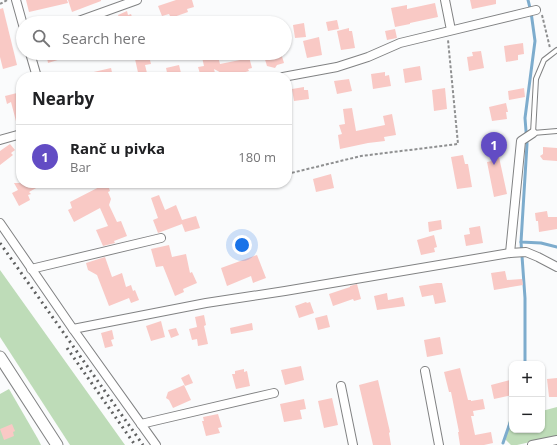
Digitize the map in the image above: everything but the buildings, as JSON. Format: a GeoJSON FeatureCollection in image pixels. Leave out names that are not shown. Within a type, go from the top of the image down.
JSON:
{"type":"FeatureCollection","features":[{"type":"Feature","properties":{"kind":"main road"},"geometry":{"type":"LineString","coordinates":[[0,357],[57,445]]}},
{"type":"Feature","properties":{"kind":"street"},"geometry":{"type":"LineString","coordinates":[[16,0],[20,16]]}},
{"type":"Feature","properties":{"kind":"street"},"geometry":{"type":"LineString","coordinates":[[92,16],[137,0]]}},
{"type":"Feature","properties":{"kind":"street"},"geometry":{"type":"LineString","coordinates":[[445,0],[449,31]]}},
{"type":"Feature","properties":{"kind":"street"},"geometry":{"type":"LineString","coordinates":[[292,76],[337,68],[368,57],[400,43],[532,11]]}},
{"type":"Feature","properties":{"kind":"street"},"geometry":{"type":"LineString","coordinates":[[32,60],[36,72]]}},
{"type":"Feature","properties":{"kind":"street"},"geometry":{"type":"LineString","coordinates":[[513,252],[520,141],[533,133]]}},
{"type":"Feature","properties":{"kind":"street"},"geometry":{"type":"LineString","coordinates":[[0,140],[16,135]]}},
{"type":"Feature","properties":{"kind":"street"},"geometry":{"type":"LineString","coordinates":[[0,223],[73,329],[156,445]]}},
{"type":"Feature","properties":{"kind":"street"},"geometry":{"type":"LineString","coordinates":[[32,269],[161,238]]}},
{"type":"Feature","properties":{"kind":"street"},"geometry":{"type":"LineString","coordinates":[[73,329],[206,302],[285,291],[513,252],[526,252],[557,267]]}},
{"type":"Feature","properties":{"kind":"street"},"geometry":{"type":"LineString","coordinates":[[425,371],[439,445]]}},
{"type":"Feature","properties":{"kind":"street"},"geometry":{"type":"LineString","coordinates":[[341,386],[353,445]]}},
{"type":"Feature","properties":{"kind":"street"},"geometry":{"type":"LineString","coordinates":[[141,424],[274,393]]}},
{"type":"Feature","properties":{"kind":"street"},"geometry":{"type":"LineString","coordinates":[[532,445],[557,440]]}},
{"type":"Feature","properties":{"kind":"lane"},"geometry":{"type":"LineString","coordinates":[[557,50],[544,60],[536,79],[533,133],[557,131]]}},
{"type":"Feature","properties":{"kind":"path"},"geometry":{"type":"LineString","coordinates":[[0,4],[7,0]]}},
{"type":"Feature","properties":{"kind":"path"},"geometry":{"type":"LineString","coordinates":[[532,11],[542,12],[551,55]]}},
{"type":"Feature","properties":{"kind":"path"},"geometry":{"type":"LineString","coordinates":[[292,173],[361,156],[458,144],[449,31]]}},
{"type":"Feature","properties":{"kind":"green space"},"geometry":{"type":"Polygon","coordinates":[[[0,270],[125,445],[70,445],[0,337],[0,270]]]}},
{"type":"Feature","properties":{"kind":"green space"},"geometry":{"type":"Polygon","coordinates":[[[9,389],[41,445],[0,445],[0,394],[9,389]]]}},
{"type":"Feature","properties":{"kind":"green space"},"geometry":{"type":"Polygon","coordinates":[[[557,407],[557,436],[517,445],[511,445],[505,439],[509,420],[509,433],[545,433],[545,410],[557,407]]]}},
{"type":"Feature","properties":{"kind":"waterway"},"geometry":{"type":"LineString","coordinates":[[528,0],[535,41],[525,118],[527,144],[521,242],[541,243],[557,247]]}},
{"type":"Feature","properties":{"kind":"waterway"},"geometry":{"type":"LineString","coordinates":[[521,242],[525,298],[525,361]]}},
{"type":"Feature","properties":{"kind":"waterway"},"geometry":{"type":"LineString","coordinates":[[503,443],[509,426]]}},
{"type":"Feature","properties":{"kind":"railway"},"geometry":{"type":"LineString","coordinates":[[0,243],[143,445]]}},
{"type":"Feature","properties":{"kind":"railway"},"geometry":{"type":"LineString","coordinates":[[67,348],[135,445]]}},
{"type":"Feature","properties":{"kind":"place","name":"Ranč u pivka"},"geometry":{"type":"Point","coordinates":[494,165]}}]}
